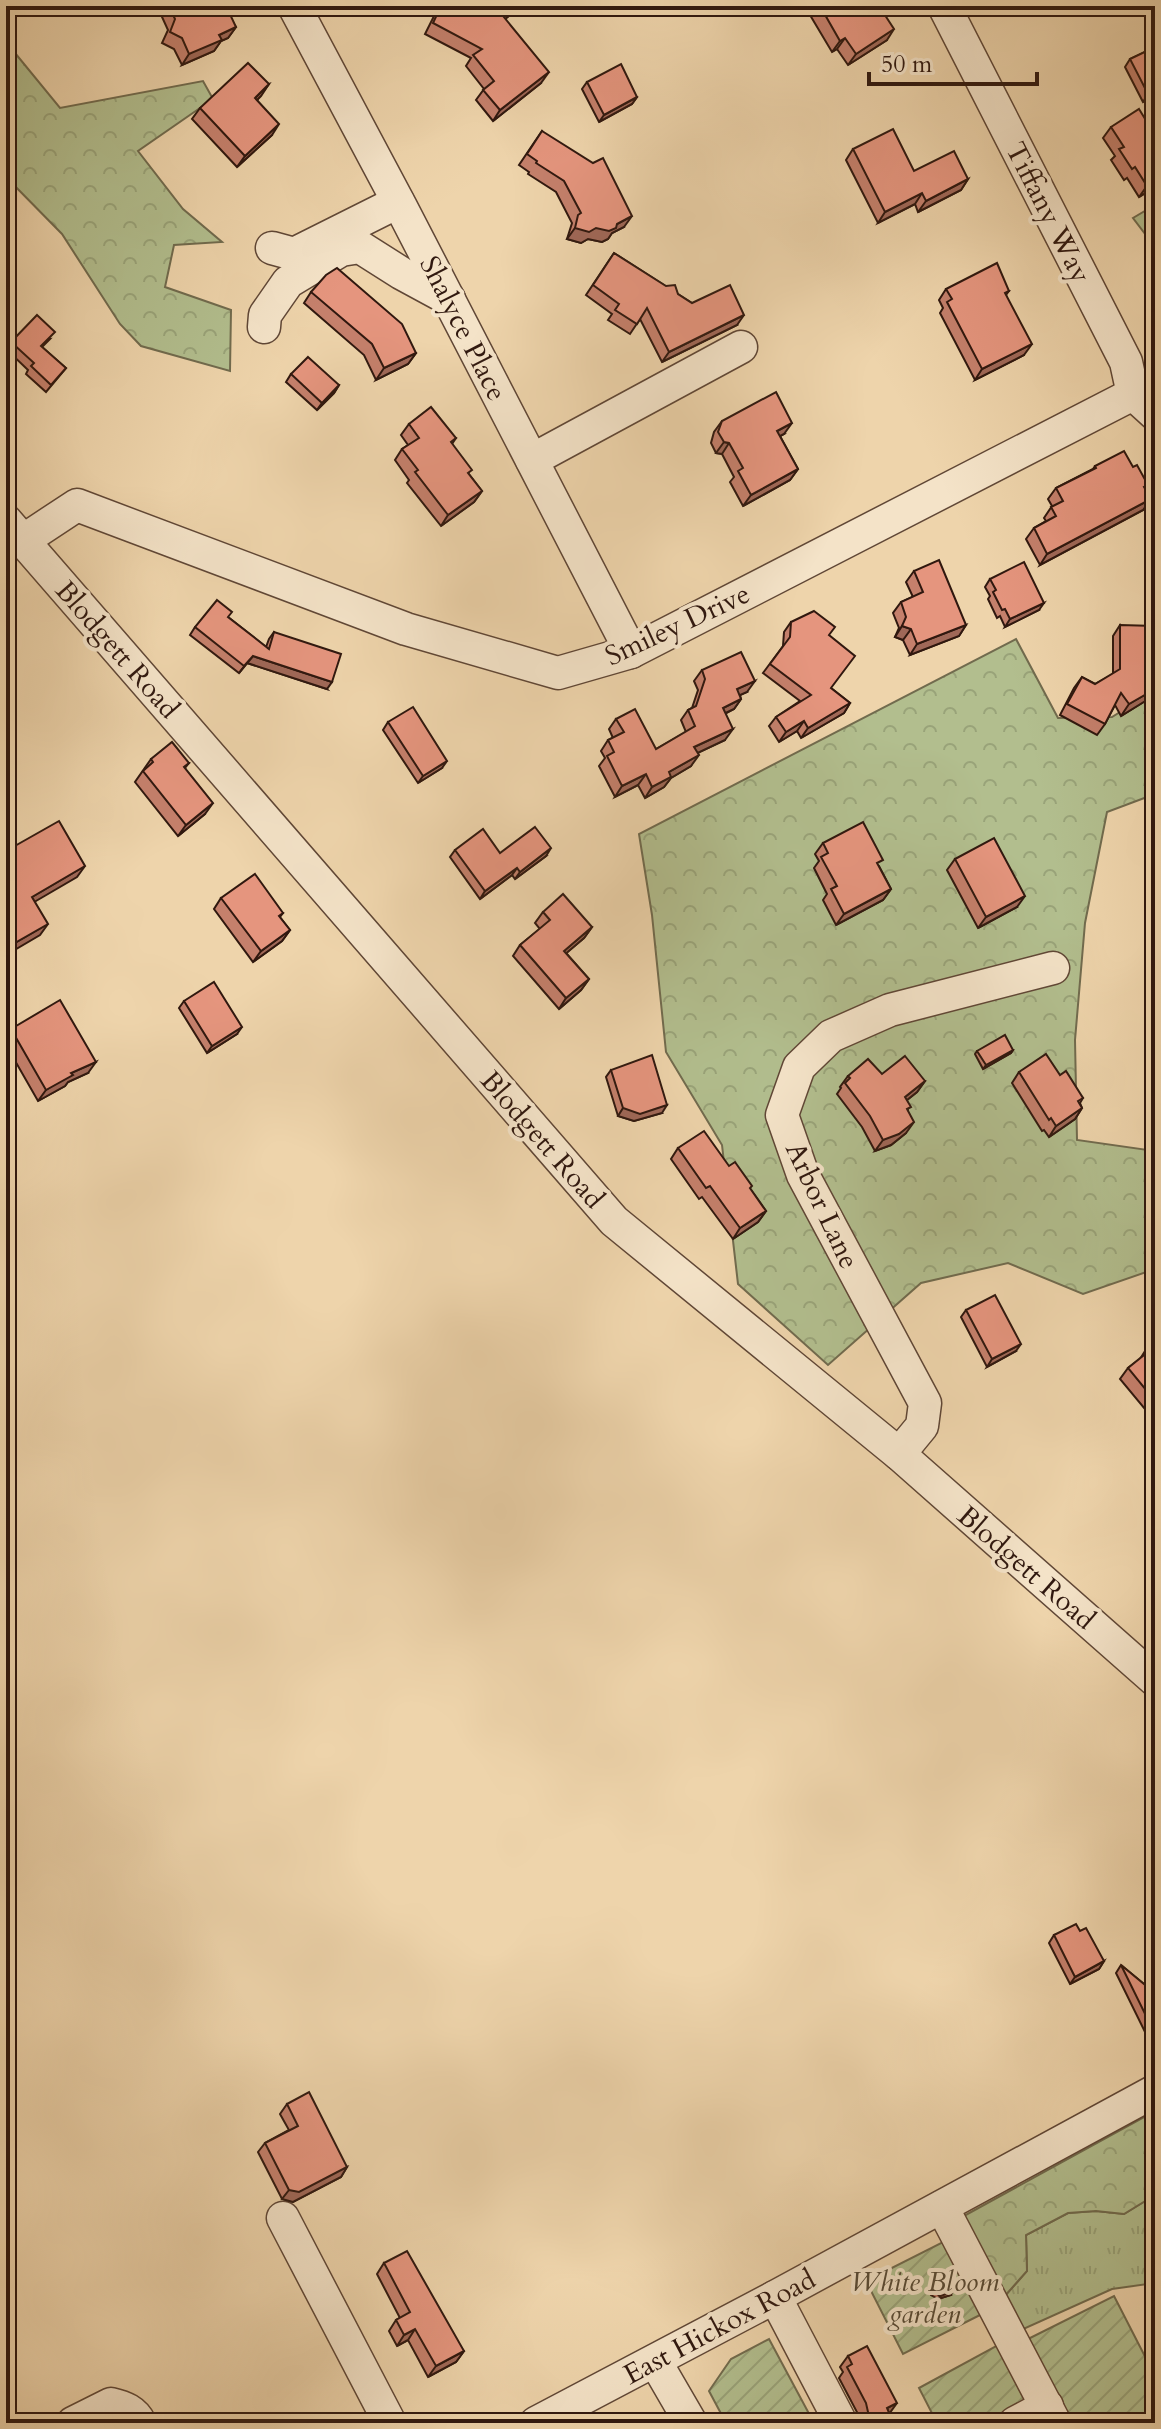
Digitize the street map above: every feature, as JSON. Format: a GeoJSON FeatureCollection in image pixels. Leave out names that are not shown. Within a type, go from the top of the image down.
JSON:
{"type":"FeatureCollection","features":[{"type":"Feature","properties":{"kind":"street","name":"Shalyce Place"},"geometry":{"type":"LineString","coordinates":[[294,6],[631,652]]}},
{"type":"Feature","properties":{"kind":"street","name":"Tiffany Way"},"geometry":{"type":"LineString","coordinates":[[944,6],[1126,362],[1144,404]]}},
{"type":"Feature","properties":{"kind":"street"},"geometry":{"type":"LineString","coordinates":[[272,248],[294,254],[398,202]]}},
{"type":"Feature","properties":{"kind":"street"},"geometry":{"type":"LineString","coordinates":[[264,327],[265,315],[288,282],[341,250],[360,247],[449,299]]}},
{"type":"Feature","properties":{"kind":"street"},"geometry":{"type":"LineString","coordinates":[[532,460],[741,347]]}},
{"type":"Feature","properties":{"kind":"street","name":"Smiley Drive"},"geometry":{"type":"LineString","coordinates":[[15,531],[77,505],[406,629],[558,673],[631,652],[1144,404]]}},
{"type":"Feature","properties":{"kind":"street","name":"Blodgett Road"},"geometry":{"type":"LineString","coordinates":[[15,531],[614,1221],[899,1454],[1155,1680]]}},
{"type":"Feature","properties":{"kind":"street","name":"Arbor Lane"},"geometry":{"type":"LineString","coordinates":[[899,1454],[922,1426],[925,1403],[803,1175],[782,1115],[799,1067],[831,1036],[890,1010],[1053,968]]}},
{"type":"Feature","properties":{"kind":"street","name":"East Hickox Road"},"geometry":{"type":"LineString","coordinates":[[536,2423],[1155,2091]]}},
{"type":"Feature","properties":{"kind":"street"},"geometry":{"type":"LineString","coordinates":[[942,2207],[1051,2415],[1015,2423]]}},
{"type":"Feature","properties":{"kind":"street"},"geometry":{"type":"LineString","coordinates":[[283,2218],[390,2423]]}},
{"type":"Feature","properties":{"kind":"street"},"geometry":{"type":"LineString","coordinates":[[775,2297],[841,2423]]}},
{"type":"Feature","properties":{"kind":"street"},"geometry":{"type":"LineString","coordinates":[[655,2361],[691,2423]]}},
{"type":"Feature","properties":{"kind":"street"},"geometry":{"type":"LineString","coordinates":[[73,2423],[111,2404],[122,2406],[136,2415],[140,2423]]}},
{"type":"Feature","properties":{"kind":"green space"},"geometry":{"type":"Polygon","coordinates":[[[6,42],[60,108],[203,81],[213,99],[138,151],[183,209],[222,242],[174,245],[165,287],[231,310],[230,371],[141,346],[120,324],[62,234],[6,177],[6,42]]]}},
{"type":"Feature","properties":{"kind":"green space"},"geometry":{"type":"Polygon","coordinates":[[[1155,205],[1155,247],[1133,218],[1155,205]]]}},
{"type":"Feature","properties":{"kind":"green space"},"geometry":{"type":"Polygon","coordinates":[[[1016,639],[1058,718],[1112,717],[1155,690],[1155,794],[1107,812],[1085,923],[1075,1040],[1077,1140],[1155,1151],[1155,1269],[1083,1294],[1008,1263],[921,1283],[828,1365],[738,1284],[722,1145],[666,1052],[652,915],[639,834],[1016,639]]]}},
{"type":"Feature","properties":{"kind":"green space"},"geometry":{"type":"Polygon","coordinates":[[[1155,2111],[1155,2195],[1124,2214],[1096,2211],[1068,2213],[1026,2235],[1027,2271],[1003,2298],[962,2217],[1155,2111]]]}},
{"type":"Feature","properties":{"kind":"green space"},"geometry":{"type":"Polygon","coordinates":[[[1155,2195],[1155,2283],[1112,2289],[1019,2331],[1003,2298],[1027,2271],[1026,2235],[1068,2213],[1096,2211],[1124,2214],[1155,2195]]]}},
{"type":"Feature","properties":{"kind":"green space","name":"White Bloom garden"},"geometry":{"type":"Polygon","coordinates":[[[947,2240],[984,2313],[903,2354],[866,2281],[947,2240]]]}},
{"type":"Feature","properties":{"kind":"green space"},"geometry":{"type":"Polygon","coordinates":[[[1114,2296],[1155,2376],[1155,2423],[1066,2423],[1024,2341],[1114,2296]]]}},
{"type":"Feature","properties":{"kind":"green space"},"geometry":{"type":"Polygon","coordinates":[[[769,2339],[814,2423],[726,2423],[709,2391],[731,2359],[769,2339]]]}},
{"type":"Feature","properties":{"kind":"green space"},"geometry":{"type":"Polygon","coordinates":[[[998,2345],[1029,2405],[995,2423],[937,2423],[919,2388],[998,2345]]]}},
{"type":"Feature","properties":{"kind":"building"},"geometry":{"type":"Polygon","coordinates":[[[169,6],[221,6],[224,12],[228,10],[236,27],[219,35],[222,40],[189,54],[182,38],[170,32],[175,19],[169,6]]]}},
{"type":"Feature","properties":{"kind":"building"},"geometry":{"type":"Polygon","coordinates":[[[441,6],[515,6],[503,16],[549,72],[500,110],[483,90],[494,81],[473,55],[482,49],[433,23],[441,6]]]}},
{"type":"Feature","properties":{"kind":"building"},"geometry":{"type":"Polygon","coordinates":[[[820,6],[879,6],[894,29],[856,54],[845,38],[840,41],[820,6]]]}},
{"type":"Feature","properties":{"kind":"building"},"geometry":{"type":"Polygon","coordinates":[[[1155,47],[1155,91],[1148,94],[1130,59],[1155,47]]]}},
{"type":"Feature","properties":{"kind":"building"},"geometry":{"type":"Polygon","coordinates":[[[248,63],[269,84],[255,98],[279,124],[245,156],[200,108],[248,63]]]}},
{"type":"Feature","properties":{"kind":"building"},"geometry":{"type":"Polygon","coordinates":[[[621,64],[637,97],[604,115],[587,82],[621,64]]]}},
{"type":"Feature","properties":{"kind":"building"},"geometry":{"type":"Polygon","coordinates":[[[1139,109],[1155,135],[1155,180],[1147,186],[1119,149],[1124,147],[1111,127],[1139,109]]]}},
{"type":"Feature","properties":{"kind":"building"},"geometry":{"type":"Polygon","coordinates":[[[893,129],[914,171],[954,151],[968,179],[926,201],[922,193],[885,212],[853,149],[893,129]]]}},
{"type":"Feature","properties":{"kind":"building"},"geometry":{"type":"Polygon","coordinates":[[[542,131],[593,163],[603,158],[632,216],[609,231],[596,228],[589,232],[575,228],[581,213],[564,181],[527,154],[542,131]]]}},
{"type":"Feature","properties":{"kind":"building"},"geometry":{"type":"Polygon","coordinates":[[[614,253],[666,286],[675,285],[678,294],[692,303],[730,285],[744,315],[669,352],[647,308],[637,324],[615,310],[619,304],[593,285],[614,253]]]}},
{"type":"Feature","properties":{"kind":"building"},"geometry":{"type":"Polygon","coordinates":[[[997,263],[1009,291],[1005,293],[1032,344],[982,369],[947,302],[952,299],[946,289],[997,263]]]}},
{"type":"Feature","properties":{"kind":"building"},"geometry":{"type":"Polygon","coordinates":[[[6,264],[14,271],[6,281],[6,264]]]}},
{"type":"Feature","properties":{"kind":"building"},"geometry":{"type":"Polygon","coordinates":[[[337,268],[402,324],[416,353],[384,368],[372,344],[311,292],[337,268]]]}},
{"type":"Feature","properties":{"kind":"building"},"geometry":{"type":"Polygon","coordinates":[[[37,315],[55,332],[41,346],[66,368],[51,385],[31,366],[34,363],[11,342],[37,315]]]}},
{"type":"Feature","properties":{"kind":"building"},"geometry":{"type":"Polygon","coordinates":[[[308,357],[339,385],[322,403],[291,374],[308,357]]]}},
{"type":"Feature","properties":{"kind":"building"},"geometry":{"type":"Polygon","coordinates":[[[776,392],[792,423],[777,431],[798,469],[751,495],[738,471],[743,468],[729,443],[724,442],[718,432],[722,421],[776,392]]]}},
{"type":"Feature","properties":{"kind":"building"},"geometry":{"type":"Polygon","coordinates":[[[431,407],[456,438],[451,442],[472,470],[468,473],[482,491],[448,515],[415,472],[418,470],[402,449],[419,438],[409,424],[431,407]]]}},
{"type":"Feature","properties":{"kind":"building"},"geometry":{"type":"Polygon","coordinates":[[[1124,451],[1133,467],[1137,465],[1148,485],[1144,487],[1151,499],[1047,554],[1034,528],[1056,516],[1051,507],[1063,501],[1056,488],[1124,451]]]}},
{"type":"Feature","properties":{"kind":"building"},"geometry":{"type":"Polygon","coordinates":[[[939,560],[966,625],[917,644],[911,629],[902,626],[906,617],[901,602],[923,592],[914,571],[939,560]]]}},
{"type":"Feature","properties":{"kind":"building"},"geometry":{"type":"Polygon","coordinates":[[[1024,562],[1044,603],[1010,619],[993,592],[996,590],[990,579],[1024,562]]]}},
{"type":"Feature","properties":{"kind":"building"},"geometry":{"type":"Polygon","coordinates":[[[217,600],[232,612],[228,617],[269,649],[274,632],[341,654],[332,682],[253,656],[244,666],[195,627],[217,600]]]}},
{"type":"Feature","properties":{"kind":"building"},"geometry":{"type":"Polygon","coordinates":[[[814,611],[835,627],[829,635],[855,656],[831,688],[850,703],[808,728],[804,721],[786,732],[776,717],[811,695],[770,664],[790,637],[791,622],[814,611]]]}},
{"type":"Feature","properties":{"kind":"building"},"geometry":{"type":"Polygon","coordinates":[[[1120,625],[1155,626],[1155,689],[1129,704],[1121,693],[1105,724],[1067,704],[1082,677],[1095,684],[1120,669],[1120,625]]]}},
{"type":"Feature","properties":{"kind":"building"},"geometry":{"type":"Polygon","coordinates":[[[741,652],[755,681],[737,689],[741,699],[723,708],[733,729],[694,747],[699,755],[669,772],[671,777],[652,787],[646,774],[622,786],[607,756],[614,752],[608,740],[624,732],[616,719],[635,709],[656,749],[695,726],[688,710],[696,706],[705,679],[702,670],[741,652]]]}},
{"type":"Feature","properties":{"kind":"building"},"geometry":{"type":"Polygon","coordinates":[[[413,707],[447,761],[423,776],[388,722],[413,707]]]}},
{"type":"Feature","properties":{"kind":"building"},"geometry":{"type":"Polygon","coordinates":[[[172,742],[189,763],[184,767],[213,803],[186,825],[143,771],[153,762],[151,759],[172,742]]]}},
{"type":"Feature","properties":{"kind":"building"},"geometry":{"type":"Polygon","coordinates":[[[59,821],[85,866],[32,897],[48,924],[6,948],[6,851],[59,821]]]}},
{"type":"Feature","properties":{"kind":"building"},"geometry":{"type":"Polygon","coordinates":[[[863,822],[883,860],[877,863],[891,889],[844,914],[831,889],[837,886],[821,857],[828,853],[823,843],[863,822]]]}},
{"type":"Feature","properties":{"kind":"building"},"geometry":{"type":"Polygon","coordinates":[[[535,827],[551,848],[520,872],[517,868],[485,891],[455,850],[483,829],[500,853],[535,827]]]}},
{"type":"Feature","properties":{"kind":"building"},"geometry":{"type":"Polygon","coordinates":[[[994,838],[1025,896],[986,917],[955,859],[994,838]]]}},
{"type":"Feature","properties":{"kind":"building"},"geometry":{"type":"Polygon","coordinates":[[[255,874],[283,913],[279,916],[290,930],[261,951],[221,898],[255,874]]]}},
{"type":"Feature","properties":{"kind":"building"},"geometry":{"type":"Polygon","coordinates":[[[563,894],[592,927],[564,951],[589,979],[566,998],[520,945],[550,920],[543,912],[563,894]]]}},
{"type":"Feature","properties":{"kind":"building"},"geometry":{"type":"Polygon","coordinates":[[[214,982],[242,1027],[212,1046],[184,1001],[214,982]]]}},
{"type":"Feature","properties":{"kind":"building"},"geometry":{"type":"Polygon","coordinates":[[[60,1000],[96,1062],[71,1073],[73,1075],[46,1090],[11,1029],[60,1000]]]}},
{"type":"Feature","properties":{"kind":"building"},"geometry":{"type":"Polygon","coordinates":[[[1005,1035],[1013,1050],[986,1065],[977,1051],[1005,1035]]]}},
{"type":"Feature","properties":{"kind":"building"},"geometry":{"type":"Polygon","coordinates":[[[1046,1054],[1060,1075],[1066,1071],[1083,1098],[1078,1101],[1082,1108],[1056,1126],[1019,1072],[1046,1054]]]}},
{"type":"Feature","properties":{"kind":"building"},"geometry":{"type":"Polygon","coordinates":[[[652,1055],[667,1105],[640,1114],[623,1108],[611,1070],[652,1055]]]}},
{"type":"Feature","properties":{"kind":"building"},"geometry":{"type":"Polygon","coordinates":[[[905,1056],[925,1081],[905,1097],[914,1122],[899,1134],[883,1140],[870,1116],[845,1083],[850,1078],[848,1076],[868,1059],[882,1074],[905,1056]]]}},
{"type":"Feature","properties":{"kind":"building"},"geometry":{"type":"Polygon","coordinates":[[[704,1131],[729,1166],[735,1162],[766,1211],[740,1228],[678,1148],[704,1131]]]}},
{"type":"Feature","properties":{"kind":"building"},"geometry":{"type":"Polygon","coordinates":[[[995,1295],[1021,1344],[992,1359],[966,1310],[995,1295]]]}},
{"type":"Feature","properties":{"kind":"building"},"geometry":{"type":"Polygon","coordinates":[[[1155,1341],[1155,1401],[1128,1368],[1149,1351],[1147,1348],[1155,1341]]]}},
{"type":"Feature","properties":{"kind":"building"},"geometry":{"type":"Polygon","coordinates":[[[1076,1924],[1080,1931],[1086,1928],[1104,1961],[1075,1977],[1054,1935],[1076,1924]]]}},
{"type":"Feature","properties":{"kind":"building"},"geometry":{"type":"Polygon","coordinates":[[[1121,1965],[1150,1989],[1155,1986],[1155,2030],[1153,2030],[1121,1965]]]}},
{"type":"Feature","properties":{"kind":"building"},"geometry":{"type":"Polygon","coordinates":[[[309,2092],[347,2167],[299,2192],[289,2190],[265,2143],[298,2126],[287,2104],[309,2092]]]}},
{"type":"Feature","properties":{"kind":"building"},"geometry":{"type":"Polygon","coordinates":[[[407,2251],[464,2351],[436,2366],[415,2329],[404,2335],[396,2320],[410,2312],[384,2263],[407,2251]]]}},
{"type":"Feature","properties":{"kind":"building"},"geometry":{"type":"Polygon","coordinates":[[[937,2277],[947,2279],[953,2291],[940,2296],[934,2292],[932,2285],[937,2277]]]}},
{"type":"Feature","properties":{"kind":"building"},"geometry":{"type":"Polygon","coordinates":[[[867,2346],[897,2403],[887,2408],[890,2415],[875,2423],[867,2423],[866,2403],[847,2367],[852,2364],[848,2356],[867,2346]]]}},
{"type":"Feature","properties":{"kind":"building"},"geometry":{"type":"Polygon","coordinates":[[[121,2413],[133,2423],[101,2423],[121,2413]]]}}]}
